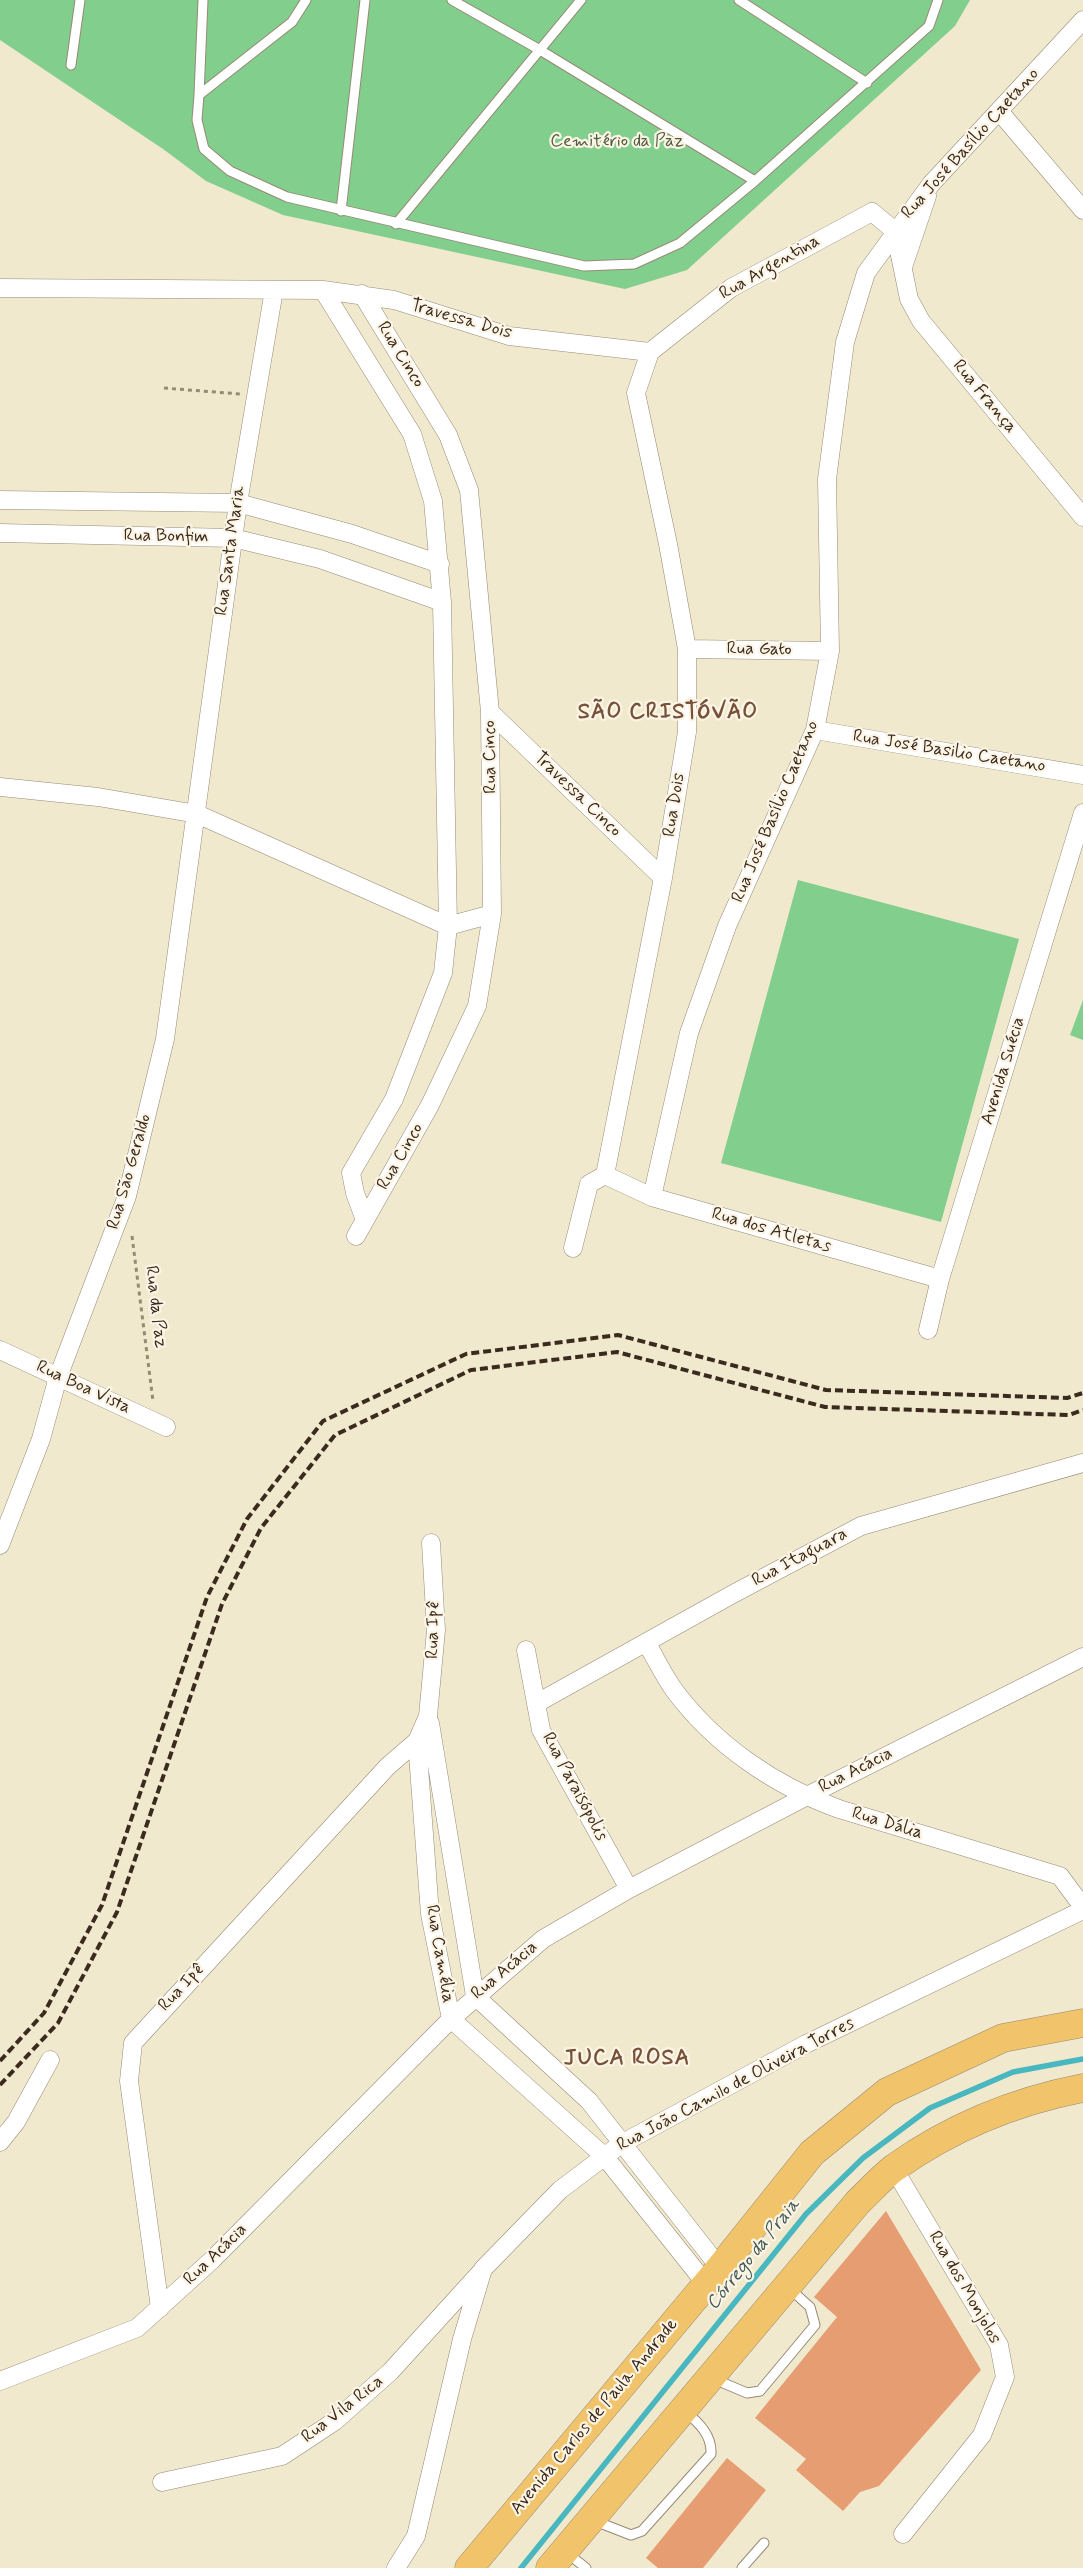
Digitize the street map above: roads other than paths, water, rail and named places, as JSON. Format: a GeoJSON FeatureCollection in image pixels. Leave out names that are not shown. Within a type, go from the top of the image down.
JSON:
{"type":"FeatureCollection","features":[{"type":"Feature","properties":{"kind":"main road","name":"Avenida Carlos de Paula Andrade"},"geometry":{"type":"LineString","coordinates":[[469,2568],[713,2276],[812,2153],[887,2092],[1003,2038],[1083,2023]]}},
{"type":"Feature","properties":{"kind":"main road"},"geometry":{"type":"LineString","coordinates":[[557,2559],[858,2202],[894,2169],[960,2128],[1046,2095],[1083,2088]]}},
{"type":"Feature","properties":{"kind":"street","name":"Rua José Basílio Caetano"},"geometry":{"type":"LineString","coordinates":[[652,1197],[688,1033],[727,926],[815,730],[830,651],[827,479],[845,342],[866,273],[931,184],[1083,20]]}},
{"type":"Feature","properties":{"kind":"street"},"geometry":{"type":"LineString","coordinates":[[999,111],[1083,210]]}},
{"type":"Feature","properties":{"kind":"street"},"geometry":{"type":"LineString","coordinates":[[903,267],[931,184]]}},
{"type":"Feature","properties":{"kind":"street","name":"Rua Argentina"},"geometry":{"type":"LineString","coordinates":[[650,352],[731,288],[872,212],[895,231]]}},
{"type":"Feature","properties":{"kind":"street","name":"Rua França"},"geometry":{"type":"LineString","coordinates":[[895,231],[910,298],[921,321],[1083,517]]}},
{"type":"Feature","properties":{"kind":"street","name":"Travessa Dois"},"geometry":{"type":"LineString","coordinates":[[0,288],[323,290],[394,300],[509,336],[650,352]]}},
{"type":"Feature","properties":{"kind":"street","name":"Rua Santa Maria"},"geometry":{"type":"LineString","coordinates":[[197,814],[210,702],[238,503],[274,290]]}},
{"type":"Feature","properties":{"kind":"street","name":"Rua Cinco"},"geometry":{"type":"LineString","coordinates":[[323,290],[412,434],[433,501],[442,602],[448,926],[443,973],[394,1099],[351,1173],[355,1193],[365,1220]]}},
{"type":"Feature","properties":{"kind":"street","name":"Rua Cinco"},"geometry":{"type":"LineString","coordinates":[[356,1236],[430,1105],[477,1006],[492,914],[490,712],[469,490],[448,435],[362,294]]}},
{"type":"Feature","properties":{"kind":"street","name":"Rua Dois"},"geometry":{"type":"LineString","coordinates":[[605,1175],[663,878],[687,732],[687,649],[668,544],[636,394],[650,352]]}},
{"type":"Feature","properties":{"kind":"street","name":"Rua Bonfim"},"geometry":{"type":"LineString","coordinates":[[0,500],[238,503],[352,534],[440,564]]}},
{"type":"Feature","properties":{"kind":"street","name":"Rua Bonfim"},"geometry":{"type":"LineString","coordinates":[[0,533],[233,538],[320,559],[442,602]]}},
{"type":"Feature","properties":{"kind":"street","name":"Rua Gato"},"geometry":{"type":"LineString","coordinates":[[687,649],[830,651]]}},
{"type":"Feature","properties":{"kind":"street","name":"Travessa Cinco"},"geometry":{"type":"LineString","coordinates":[[490,712],[663,878]]}},
{"type":"Feature","properties":{"kind":"street","name":"Rua José Basilio Caetano"},"geometry":{"type":"LineString","coordinates":[[815,730],[1083,774]]}},
{"type":"Feature","properties":{"kind":"street"},"geometry":{"type":"LineString","coordinates":[[0,787],[98,796],[197,814],[448,926],[492,914]]}},
{"type":"Feature","properties":{"kind":"street","name":"Avenida Suécia"},"geometry":{"type":"LineString","coordinates":[[928,1330],[940,1279],[1083,813]]}},
{"type":"Feature","properties":{"kind":"street","name":"Rua São Geraldo"},"geometry":{"type":"LineString","coordinates":[[0,1545],[40,1439],[58,1378],[126,1196],[165,1039],[197,814]]}},
{"type":"Feature","properties":{"kind":"street"},"geometry":{"type":"LineString","coordinates":[[573,1248],[589,1184],[605,1175]]}},
{"type":"Feature","properties":{"kind":"street","name":"Rua dos Atletas"},"geometry":{"type":"LineString","coordinates":[[605,1175],[652,1197],[940,1279]]}},
{"type":"Feature","properties":{"kind":"street","name":"Rua Boa Vista"},"geometry":{"type":"LineString","coordinates":[[0,1350],[161,1424]]}},
{"type":"Feature","properties":{"kind":"street","name":"Rua Itaguara"},"geometry":{"type":"LineString","coordinates":[[537,1703],[733,1594],[861,1526],[1083,1463]]}},
{"type":"Feature","properties":{"kind":"street","name":"Rua Ipê"},"geometry":{"type":"LineString","coordinates":[[160,2308],[129,2081],[133,2043],[388,1766],[425,1738],[436,1630],[431,1543]]}},
{"type":"Feature","properties":{"kind":"street","name":"Rua Dália"},"geometry":{"type":"LineString","coordinates":[[646,1644],[674,1690],[720,1741],[805,1797],[848,1812],[1060,1876],[1083,1908]]}},
{"type":"Feature","properties":{"kind":"street","name":"Rua Paraisópolis"},"geometry":{"type":"LineString","coordinates":[[526,1650],[541,1730],[629,1889]]}},
{"type":"Feature","properties":{"kind":"street","name":"Rua Acácia"},"geometry":{"type":"LineString","coordinates":[[0,2381],[137,2328],[212,2260],[475,1996],[544,1939],[629,1889],[805,1797],[1083,1657]]}},
{"type":"Feature","properties":{"kind":"street","name":"Rua Camélia"},"geometry":{"type":"LineString","coordinates":[[425,1738],[475,1996],[589,2101],[713,2276]]}},
{"type":"Feature","properties":{"kind":"street","name":"Rua Camélia"},"geometry":{"type":"LineString","coordinates":[[425,1738],[430,1914],[451,2019],[605,2157],[713,2276]]}},
{"type":"Feature","properties":{"kind":"street","name":"Rua João Camilo de Oliveira Torres"},"geometry":{"type":"LineString","coordinates":[[396,2568],[416,2536],[462,2339],[484,2269],[560,2190],[621,2144],[806,2044],[1083,1908]]}},
{"type":"Feature","properties":{"kind":"street"},"geometry":{"type":"LineString","coordinates":[[0,2142],[16,2122],[50,2060]]}},
{"type":"Feature","properties":{"kind":"street","name":"Rua dos Monjolos"},"geometry":{"type":"LineString","coordinates":[[894,2169],[999,2345],[1005,2377],[982,2435],[903,2534]]}},
{"type":"Feature","properties":{"kind":"street","name":"Rua Vila Rica"},"geometry":{"type":"LineString","coordinates":[[162,2482],[282,2456],[335,2420],[391,2371],[484,2269]]}},
{"type":"Feature","properties":{"kind":"lane"},"geometry":{"type":"LineString","coordinates":[[71,65],[80,0]]}},
{"type":"Feature","properties":{"kind":"lane"},"geometry":{"type":"LineString","coordinates":[[203,0],[197,120],[204,149],[230,171],[287,197],[396,224],[584,266],[634,264],[680,243],[755,181],[929,26],[938,0]]}},
{"type":"Feature","properties":{"kind":"lane"},"geometry":{"type":"LineString","coordinates":[[199,95],[292,22],[306,0]]}},
{"type":"Feature","properties":{"kind":"lane"},"geometry":{"type":"LineString","coordinates":[[342,211],[364,0]]}},
{"type":"Feature","properties":{"kind":"lane"},"geometry":{"type":"LineString","coordinates":[[452,0],[540,50],[755,181]]}},
{"type":"Feature","properties":{"kind":"lane"},"geometry":{"type":"LineString","coordinates":[[396,224],[581,0]]}},
{"type":"Feature","properties":{"kind":"lane"},"geometry":{"type":"LineString","coordinates":[[739,0],[867,83]]}},
{"type":"Feature","properties":{"kind":"lane"},"geometry":{"type":"LineString","coordinates":[[709,2378],[747,2393],[760,2391],[815,2325],[810,2308],[787,2286]]}},
{"type":"Feature","properties":{"kind":"lane"},"geometry":{"type":"LineString","coordinates":[[590,2519],[631,2534],[642,2531],[711,2454],[712,2444],[701,2424],[683,2409]]}},
{"type":"Feature","properties":{"kind":"lane"},"geometry":{"type":"LineString","coordinates":[[742,2568],[764,2543]]}},
{"type":"Feature","properties":{"kind":"lane"},"geometry":{"type":"LineString","coordinates":[[557,2559],[586,2568]]}},
{"type":"Feature","properties":{"kind":"waterway","name":"Córrego da Praia"},"geometry":{"type":"LineString","coordinates":[[521,2568],[806,2214],[863,2158],[930,2108],[1013,2072],[1083,2059]]}},
{"type":"Feature","properties":{"kind":"railway"},"geometry":{"type":"LineString","coordinates":[[0,2061],[44,2013],[102,1905],[207,1597],[247,1519],[323,1421],[466,1354],[618,1335],[826,1390],[1067,1398],[1083,1393]]}},
{"type":"Feature","properties":{"kind":"railway"},"geometry":{"type":"LineString","coordinates":[[0,2085],[58,2023],[117,1912],[222,1604],[261,1528],[335,1435],[471,1370],[617,1352],[825,1407],[1069,1415],[1083,1410]]}},
{"type":"Feature","properties":{"kind":"district","name":"SÃO CRISTÓVÃO"},"geometry":{"type":"Point","coordinates":[668,713]}},
{"type":"Feature","properties":{"kind":"district","name":"JUCA ROSA"},"geometry":{"type":"Point","coordinates":[627,2059]}},
{"type":"Feature","properties":{"kind":"park label","name":"Cemitério da Paz"},"geometry":{"type":"Point","coordinates":[617,142]}}]}
